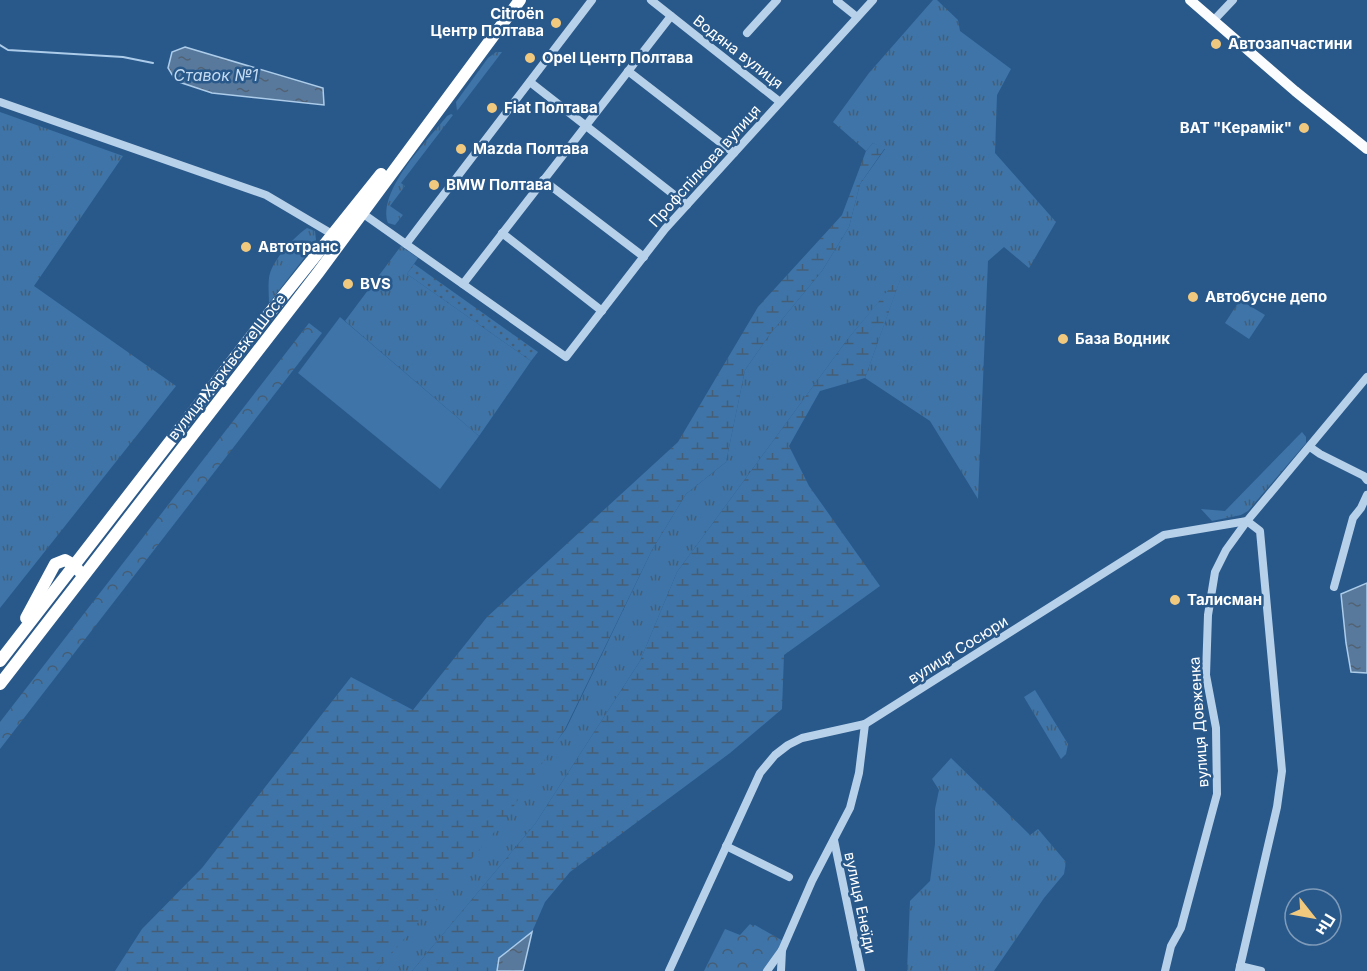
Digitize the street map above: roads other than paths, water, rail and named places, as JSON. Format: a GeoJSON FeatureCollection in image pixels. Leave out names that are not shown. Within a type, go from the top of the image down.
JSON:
{"type":"FeatureCollection","features":[{"type":"Feature","properties":{"kind":"highway","name":"вулиця Харківське Шосе"},"geometry":{"type":"LineString","coordinates":[[0,684],[318,273],[358,210],[520,0]]}},
{"type":"Feature","properties":{"kind":"highway","name":"вулиця Харківське Шосе"},"geometry":{"type":"LineString","coordinates":[[74,565],[332,234],[358,210]]}},
{"type":"Feature","properties":{"kind":"highway"},"geometry":{"type":"LineString","coordinates":[[0,661],[12,645],[55,564],[65,560],[74,565],[79,572],[78,584]]}},
{"type":"Feature","properties":{"kind":"main road"},"geometry":{"type":"LineString","coordinates":[[1190,0],[1367,150]]}},
{"type":"Feature","properties":{"kind":"street"},"geometry":{"type":"LineString","coordinates":[[406,244],[592,0]]}},
{"type":"Feature","properties":{"kind":"street","name":"Водяна вулиця"},"geometry":{"type":"LineString","coordinates":[[651,0],[780,102]]}},
{"type":"Feature","properties":{"kind":"street"},"geometry":{"type":"LineString","coordinates":[[747,33],[777,0]]}},
{"type":"Feature","properties":{"kind":"street","name":"Профспілкова вулиця"},"geometry":{"type":"LineString","coordinates":[[463,284],[566,357],[687,205],[873,0]]}},
{"type":"Feature","properties":{"kind":"street"},"geometry":{"type":"LineString","coordinates":[[1214,20],[1233,0]]}},
{"type":"Feature","properties":{"kind":"street"},"geometry":{"type":"LineString","coordinates":[[837,1],[857,17]]}},
{"type":"Feature","properties":{"kind":"street"},"geometry":{"type":"LineString","coordinates":[[358,210],[463,284],[671,16]]}},
{"type":"Feature","properties":{"kind":"street"},"geometry":{"type":"LineString","coordinates":[[628,71],[734,153]]}},
{"type":"Feature","properties":{"kind":"street"},"geometry":{"type":"LineString","coordinates":[[530,82],[687,205]]}},
{"type":"Feature","properties":{"kind":"street"},"geometry":{"type":"LineString","coordinates":[[2,102],[266,195],[332,234]]}},
{"type":"Feature","properties":{"kind":"street"},"geometry":{"type":"LineString","coordinates":[[543,180],[644,257]]}},
{"type":"Feature","properties":{"kind":"street"},"geometry":{"type":"LineString","coordinates":[[502,233],[602,311]]}},
{"type":"Feature","properties":{"kind":"street","name":"вулиця Довженка"},"geometry":{"type":"LineString","coordinates":[[1165,971],[1172,946],[1181,928],[1217,794],[1216,728],[1206,675],[1208,615],[1215,572],[1226,550],[1247,520],[1367,377]]}},
{"type":"Feature","properties":{"kind":"street"},"geometry":{"type":"LineString","coordinates":[[1310,447],[1367,480]]}},
{"type":"Feature","properties":{"kind":"street"},"geometry":{"type":"LineString","coordinates":[[1334,587],[1353,518],[1367,495]]}},
{"type":"Feature","properties":{"kind":"street"},"geometry":{"type":"LineString","coordinates":[[1247,520],[1260,531],[1282,771],[1277,807],[1239,968],[1261,971]]}},
{"type":"Feature","properties":{"kind":"street","name":"вулиця Сосюри"},"geometry":{"type":"LineString","coordinates":[[669,971],[760,773],[775,755],[802,738],[865,724],[1164,536],[1247,520]]}},
{"type":"Feature","properties":{"kind":"street"},"geometry":{"type":"LineString","coordinates":[[767,971],[782,950],[812,881],[850,808],[859,773],[865,724]]}},
{"type":"Feature","properties":{"kind":"street","name":"вулиця Енеїди"},"geometry":{"type":"LineString","coordinates":[[834,840],[861,971]]}},
{"type":"Feature","properties":{"kind":"street"},"geometry":{"type":"LineString","coordinates":[[726,846],[789,877]]}},
{"type":"Feature","properties":{"kind":"street"},"geometry":{"type":"LineString","coordinates":[[781,971],[782,950]]}},
{"type":"Feature","properties":{"kind":"water","name":"Ставок №1"},"geometry":{"type":"Polygon","coordinates":[[[185,47],[323,88],[324,105],[212,93],[176,81],[168,68],[172,52],[185,47]]]}},
{"type":"Feature","properties":{"kind":"water"},"geometry":{"type":"Polygon","coordinates":[[[1367,583],[1367,673],[1351,672],[1341,594],[1367,583]]]}},
{"type":"Feature","properties":{"kind":"water"},"geometry":{"type":"Polygon","coordinates":[[[532,932],[523,971],[497,971],[499,958],[532,932]]]}},
{"type":"Feature","properties":{"kind":"waterway"},"geometry":{"type":"LineString","coordinates":[[0,45],[8,50],[123,57],[153,63]]}},
{"type":"Feature","properties":{"kind":"place","name":"Citroën Центр Полтава"},"geometry":{"type":"Point","coordinates":[556,23]}},
{"type":"Feature","properties":{"kind":"place","name":"Автозапчастини"},"geometry":{"type":"Point","coordinates":[1216,44]}},
{"type":"Feature","properties":{"kind":"place","name":"Opel Центр Полтава"},"geometry":{"type":"Point","coordinates":[530,58]}},
{"type":"Feature","properties":{"kind":"place","name":"Fiat Полтава"},"geometry":{"type":"Point","coordinates":[492,108]}},
{"type":"Feature","properties":{"kind":"place","name":"ВАТ \"Керамік\""},"geometry":{"type":"Point","coordinates":[1304,128]}},
{"type":"Feature","properties":{"kind":"place","name":"Mazda Полтава"},"geometry":{"type":"Point","coordinates":[461,149]}},
{"type":"Feature","properties":{"kind":"place","name":"BMW Полтава"},"geometry":{"type":"Point","coordinates":[434,185]}},
{"type":"Feature","properties":{"kind":"place","name":"Автотранс"},"geometry":{"type":"Point","coordinates":[246,247]}},
{"type":"Feature","properties":{"kind":"place","name":"BVS"},"geometry":{"type":"Point","coordinates":[348,284]}},
{"type":"Feature","properties":{"kind":"place","name":"Автобусне депо"},"geometry":{"type":"Point","coordinates":[1193,297]}},
{"type":"Feature","properties":{"kind":"place","name":"База Водник"},"geometry":{"type":"Point","coordinates":[1063,339]}},
{"type":"Feature","properties":{"kind":"place","name":"Талисман"},"geometry":{"type":"Point","coordinates":[1175,600]}}]}
